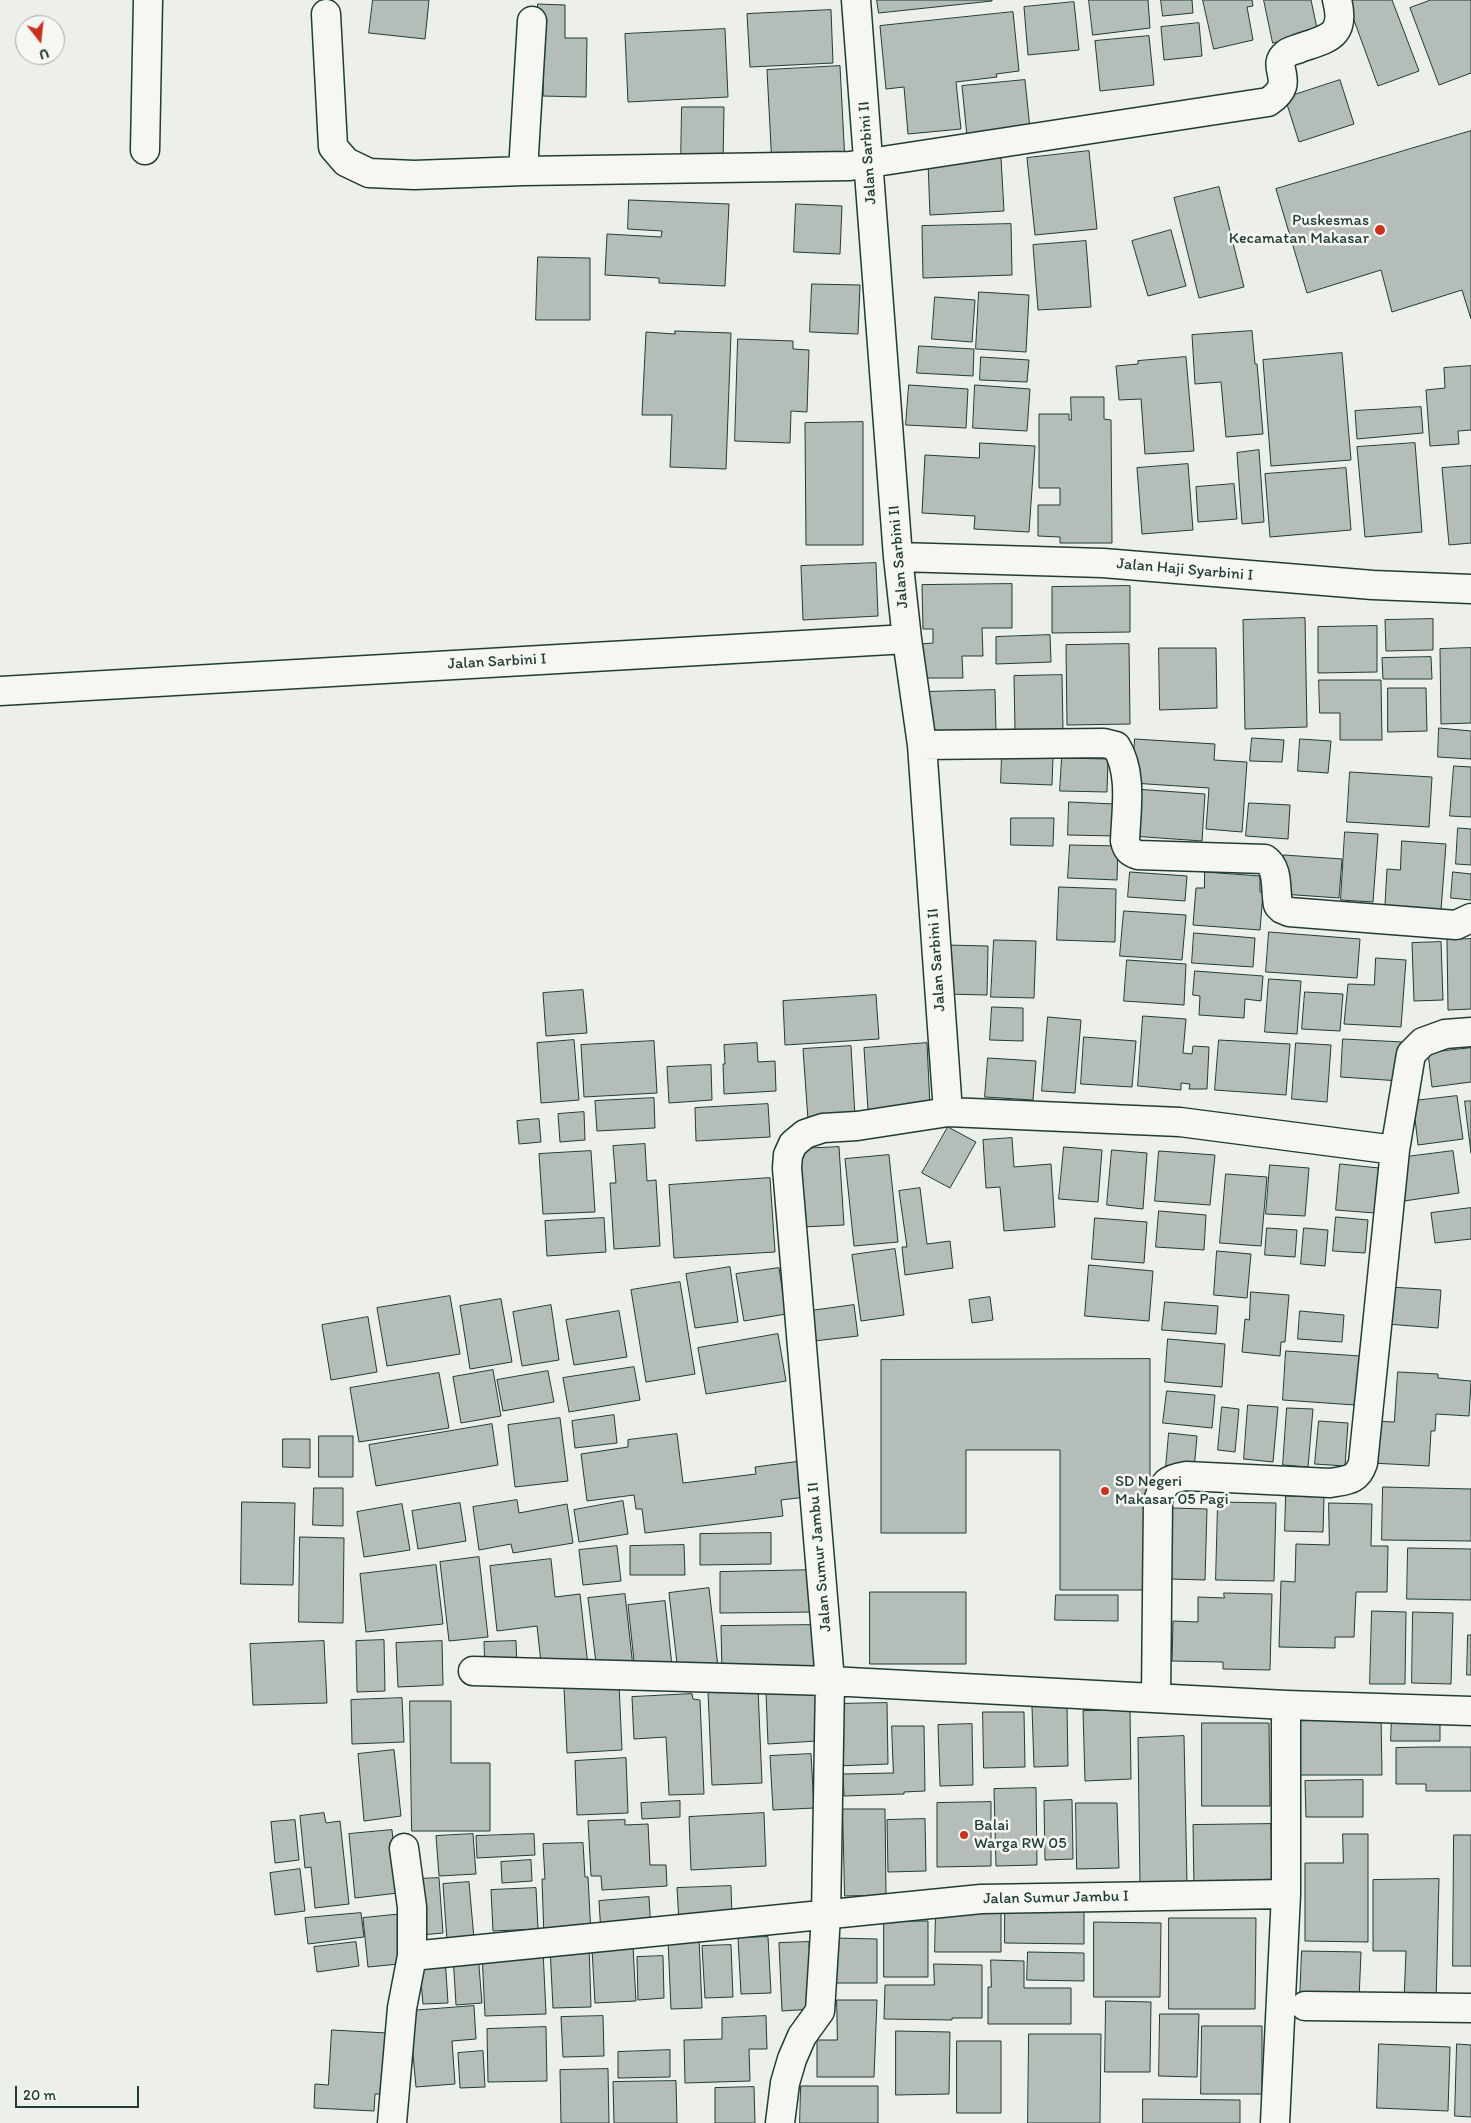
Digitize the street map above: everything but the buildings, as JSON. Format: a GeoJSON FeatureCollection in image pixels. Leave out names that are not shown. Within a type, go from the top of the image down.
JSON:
{"type":"FeatureCollection","features":[{"type":"Feature","properties":{"kind":"street"},"geometry":{"type":"LineString","coordinates":[[145,150],[148,0]]}},
{"type":"Feature","properties":{"kind":"street","name":"Jalan Sarbini II"},"geometry":{"type":"LineString","coordinates":[[856,0],[898,557],[922,745],[948,1112]]}},
{"type":"Feature","properties":{"kind":"street"},"geometry":{"type":"LineString","coordinates":[[326,14],[333,146],[346,162],[369,173],[414,175],[869,164],[1268,102],[1279,95],[1283,85],[1280,66],[1281,59],[1286,53],[1328,38],[1338,29],[1341,15],[1337,0]]}},
{"type":"Feature","properties":{"kind":"street"},"geometry":{"type":"LineString","coordinates":[[524,171],[532,21]]}},
{"type":"Feature","properties":{"kind":"street","name":"Jalan Haji Syarbini I"},"geometry":{"type":"LineString","coordinates":[[898,557],[1103,563],[1373,585],[1471,590]]}},
{"type":"Feature","properties":{"kind":"street","name":"Jalan Sarbini I"},"geometry":{"type":"LineString","coordinates":[[0,691],[907,639]]}},
{"type":"Feature","properties":{"kind":"street"},"geometry":{"type":"LineString","coordinates":[[922,745],[1104,743],[1116,746],[1126,768],[1125,841],[1126,847],[1131,852],[1138,854],[1265,859],[1271,863],[1274,869],[1278,905],[1282,910],[1288,912],[1456,925],[1471,918]]}},
{"type":"Feature","properties":{"kind":"street"},"geometry":{"type":"LineString","coordinates":[[1156,1698],[1158,1501],[1163,1487],[1170,1479],[1186,1476],[1330,1483],[1349,1480],[1359,1474],[1364,1463],[1395,1150],[1410,1054],[1423,1042],[1445,1034],[1471,1032]]}},
{"type":"Feature","properties":{"kind":"street","name":"Jalan Sumur Jambu II"},"geometry":{"type":"LineString","coordinates":[[780,2123],[785,2083],[792,2059],[802,2036],[820,2011],[826,1916],[830,1682],[787,1168],[788,1156],[793,1144],[804,1134],[823,1128],[857,1126],[948,1112],[1180,1122],[1395,1150]]}},
{"type":"Feature","properties":{"kind":"street"},"geometry":{"type":"LineString","coordinates":[[473,1671],[830,1682],[1286,1705],[1471,1712]]}},
{"type":"Feature","properties":{"kind":"street"},"geometry":{"type":"LineString","coordinates":[[1275,2123],[1286,1894],[1286,1705]]}},
{"type":"Feature","properties":{"kind":"street"},"geometry":{"type":"LineString","coordinates":[[392,2123],[402,2008],[412,1956],[412,1907],[404,1848]]}},
{"type":"Feature","properties":{"kind":"street","name":"Jalan Sumur Jambu I"},"geometry":{"type":"LineString","coordinates":[[412,1956],[981,1899],[1286,1894]]}},
{"type":"Feature","properties":{"kind":"street"},"geometry":{"type":"LineString","coordinates":[[1305,2006],[1471,2008]]}},
{"type":"Feature","properties":{"kind":"place","name":"Puskesmas Kecamatan Makasar"},"geometry":{"type":"Point","coordinates":[1380,230]}},
{"type":"Feature","properties":{"kind":"place","name":"SD Negeri Makasar 05 Pagi"},"geometry":{"type":"Point","coordinates":[1105,1491]}},
{"type":"Feature","properties":{"kind":"place","name":"Balai Warga RW 05"},"geometry":{"type":"Point","coordinates":[964,1835]}}]}
